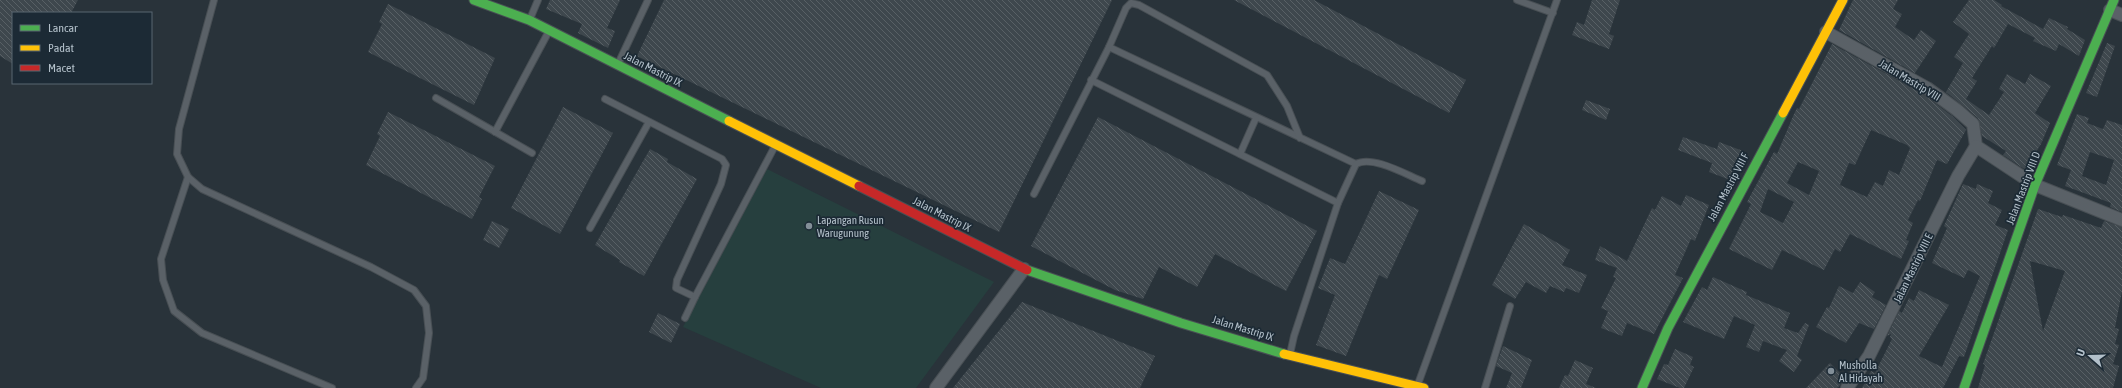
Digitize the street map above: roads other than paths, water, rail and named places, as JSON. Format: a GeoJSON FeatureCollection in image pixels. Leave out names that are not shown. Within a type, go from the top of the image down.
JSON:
{"type":"FeatureCollection","features":[{"type":"Feature","properties":{"kind":"street","name":"Jalan Mastrip IX"},"geometry":{"type":"LineString","coordinates":[[474,0],[529,20],[1024,269],[1110,300],[1290,355],[1340,369],[1420,387]]}},
{"type":"Feature","properties":{"kind":"street","name":"Jalan Mastrip VIII F"},"geometry":{"type":"LineString","coordinates":[[1642,388],[1668,328],[1843,0]]}},
{"type":"Feature","properties":{"kind":"street"},"geometry":{"type":"LineString","coordinates":[[2112,5],[2122,15]]}},
{"type":"Feature","properties":{"kind":"street","name":"Jalan Mastrip VIII D"},"geometry":{"type":"LineString","coordinates":[[1964,388],[2035,185],[2112,5]]}},
{"type":"Feature","properties":{"kind":"street","name":"Jalan Mastrip VIII"},"geometry":{"type":"LineString","coordinates":[[1826,32],[1927,88],[1958,110],[1973,124],[1976,146]]}},
{"type":"Feature","properties":{"kind":"street"},"geometry":{"type":"LineString","coordinates":[[1976,146],[2035,185],[2122,220]]}},
{"type":"Feature","properties":{"kind":"street","name":"Jalan Mastrip VIII E"},"geometry":{"type":"LineString","coordinates":[[1847,388],[1869,356],[1958,176],[1976,146]]}},
{"type":"Feature","properties":{"kind":"street"},"geometry":{"type":"LineString","coordinates":[[936,388],[1024,269]]}},
{"type":"Feature","properties":{"kind":"lane"},"geometry":{"type":"LineString","coordinates":[[214,0],[179,129],[177,154],[188,176],[202,189],[371,267],[414,290],[426,306],[429,333],[423,378],[416,388]]}},
{"type":"Feature","properties":{"kind":"lane"},"geometry":{"type":"LineString","coordinates":[[529,20],[538,0]]}},
{"type":"Feature","properties":{"kind":"lane"},"geometry":{"type":"LineString","coordinates":[[618,64],[648,0]]}},
{"type":"Feature","properties":{"kind":"lane"},"geometry":{"type":"LineString","coordinates":[[1516,0],[1553,13]]}},
{"type":"Feature","properties":{"kind":"lane"},"geometry":{"type":"LineString","coordinates":[[1420,387],[1557,0]]}},
{"type":"Feature","properties":{"kind":"lane"},"geometry":{"type":"LineString","coordinates":[[1034,194],[1109,47],[1126,8],[1131,3],[1266,75],[1287,106],[1300,138]]}},
{"type":"Feature","properties":{"kind":"lane"},"geometry":{"type":"LineString","coordinates":[[495,132],[550,31]]}},
{"type":"Feature","properties":{"kind":"lane"},"geometry":{"type":"LineString","coordinates":[[1109,47],[1256,118],[1356,164]]}},
{"type":"Feature","properties":{"kind":"lane"},"geometry":{"type":"LineString","coordinates":[[1091,80],[1338,203]]}},
{"type":"Feature","properties":{"kind":"lane"},"geometry":{"type":"LineString","coordinates":[[436,98],[532,153]]}},
{"type":"Feature","properties":{"kind":"lane"},"geometry":{"type":"LineString","coordinates":[[605,99],[722,159],[726,165],[721,184],[677,280],[676,288],[695,297]]}},
{"type":"Feature","properties":{"kind":"lane"},"geometry":{"type":"LineString","coordinates":[[1240,154],[1256,118]]}},
{"type":"Feature","properties":{"kind":"lane"},"geometry":{"type":"LineString","coordinates":[[590,228],[650,122]]}},
{"type":"Feature","properties":{"kind":"lane"},"geometry":{"type":"LineString","coordinates":[[686,318],[695,297],[776,144]]}},
{"type":"Feature","properties":{"kind":"lane"},"geometry":{"type":"LineString","coordinates":[[1290,355],[1294,336],[1338,203],[1356,164],[1361,161],[1374,162],[1422,181]]}},
{"type":"Feature","properties":{"kind":"lane"},"geometry":{"type":"LineString","coordinates":[[188,176],[161,259],[163,280],[174,311],[202,333],[332,388]]}},
{"type":"Feature","properties":{"kind":"lane"},"geometry":{"type":"LineString","coordinates":[[1485,388],[1510,306]]}},
{"type":"Feature","properties":{"kind":"place","name":"Lapangan Rusun Warugunung"},"geometry":{"type":"Point","coordinates":[809,226]}},
{"type":"Feature","properties":{"kind":"place","name":"Musholla Al Hidayah"},"geometry":{"type":"Point","coordinates":[1831,371]}}]}
